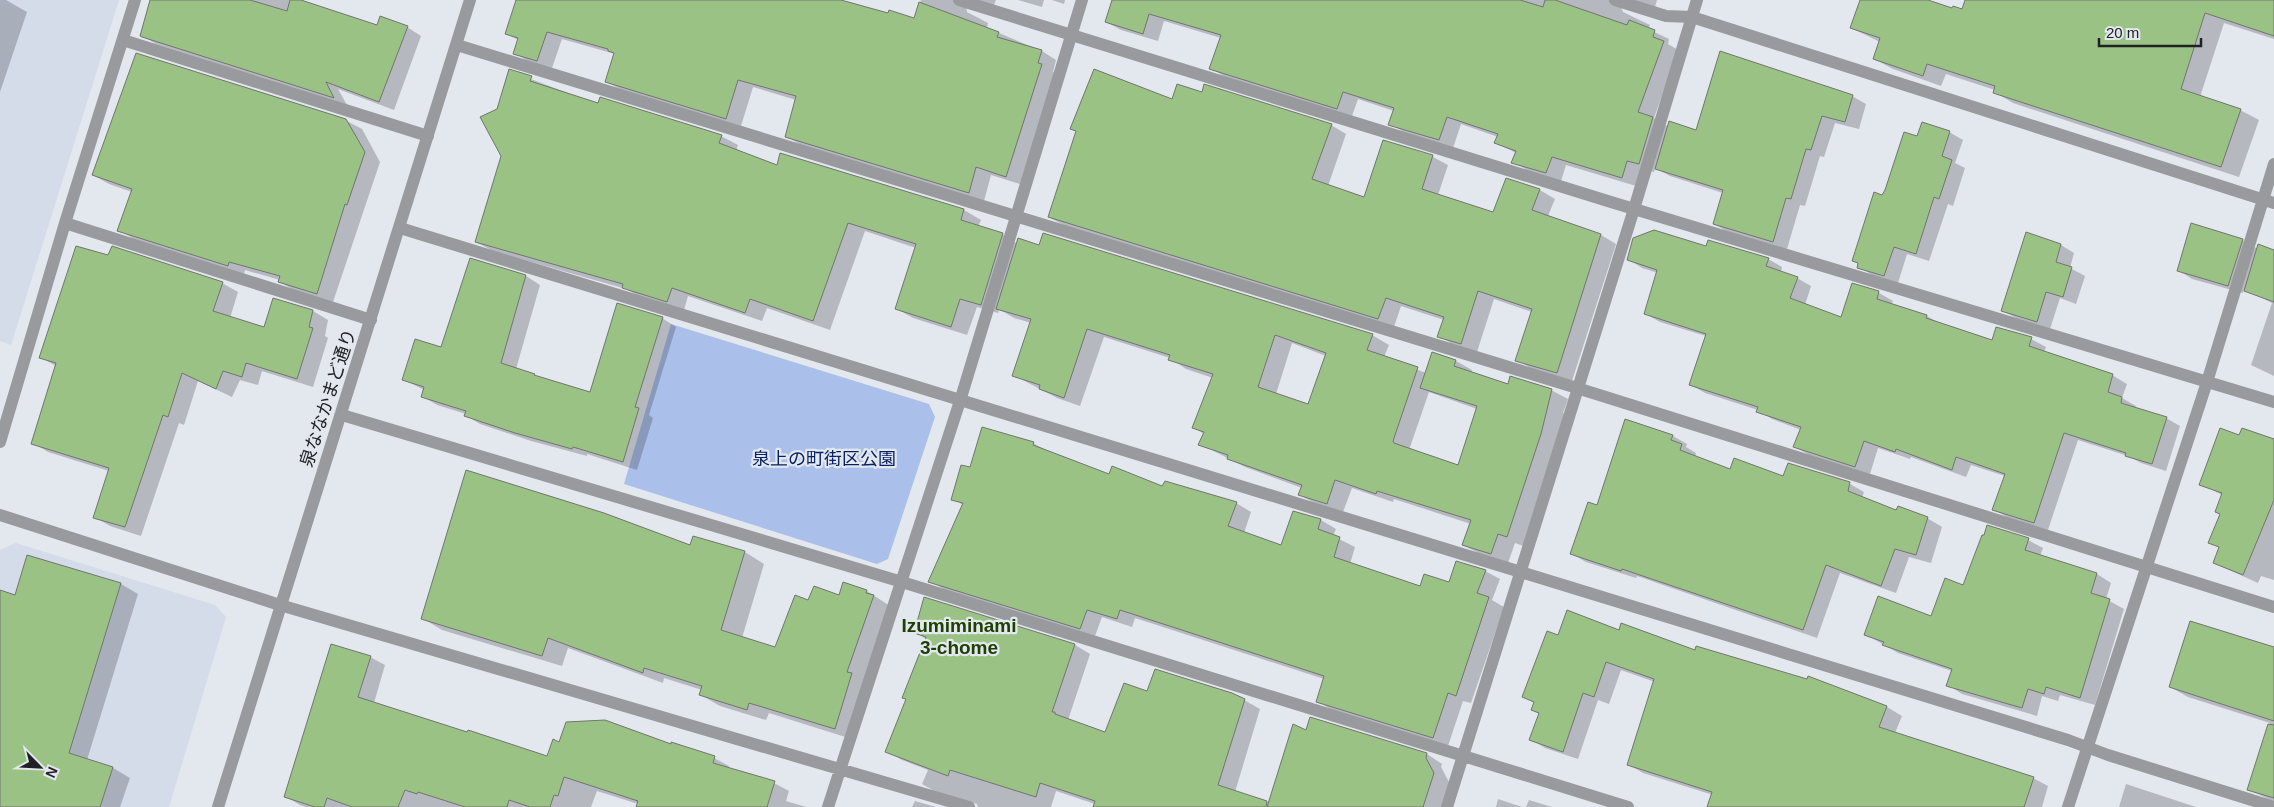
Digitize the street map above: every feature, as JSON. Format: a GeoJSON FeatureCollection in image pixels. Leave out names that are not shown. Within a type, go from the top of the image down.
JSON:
{"type":"FeatureCollection","features":[{"type":"Feature","properties":{"kind":"street"},"geometry":{"type":"LineString","coordinates":[[0,442],[65,223],[135,0]]}},
{"type":"Feature","properties":{"kind":"street","name":"泉ななかまど通り"},"geometry":{"type":"LineString","coordinates":[[218,807],[280,605],[342,415],[470,0]]}},
{"type":"Feature","properties":{"kind":"street"},"geometry":{"type":"LineString","coordinates":[[959,0],[1634,209],[2274,402]]}},
{"type":"Feature","properties":{"kind":"street"},"geometry":{"type":"LineString","coordinates":[[828,807],[960,401],[1082,0]]}},
{"type":"Feature","properties":{"kind":"street"},"geometry":{"type":"LineString","coordinates":[[1615,0],[1666,16],[1692,17],[2269,202]]}},
{"type":"Feature","properties":{"kind":"street"},"geometry":{"type":"LineString","coordinates":[[1447,807],[1521,572],[1576,388],[1634,209],[1697,0]]}},
{"type":"Feature","properties":{"kind":"street"},"geometry":{"type":"LineString","coordinates":[[122,40],[428,136]]}},
{"type":"Feature","properties":{"kind":"street"},"geometry":{"type":"LineString","coordinates":[[457,45],[1576,388],[2274,607]]}},
{"type":"Feature","properties":{"kind":"street"},"geometry":{"type":"LineString","coordinates":[[2068,807],[2145,567],[2269,202],[2274,164]]}},
{"type":"Feature","properties":{"kind":"street"},"geometry":{"type":"LineString","coordinates":[[65,223],[371,320]]}},
{"type":"Feature","properties":{"kind":"street"},"geometry":{"type":"LineString","coordinates":[[400,228],[1521,572],[2274,807]]}},
{"type":"Feature","properties":{"kind":"street"},"geometry":{"type":"LineString","coordinates":[[342,415],[902,582],[1628,807]]}},
{"type":"Feature","properties":{"kind":"street"},"geometry":{"type":"LineString","coordinates":[[0,515],[280,605],[969,807]]}},
{"type":"Feature","properties":{"kind":"shaded area"},"geometry":{"type":"Polygon","coordinates":[[[0,0],[119,0],[11,345],[0,341],[0,0]]]}},
{"type":"Feature","properties":{"kind":"shaded area"},"geometry":{"type":"Polygon","coordinates":[[[16,543],[215,605],[226,617],[169,807],[0,807],[0,550],[16,543]]]}},
{"type":"Feature","properties":{"kind":"green space","name":"泉上の町街区公園"},"geometry":{"type":"Polygon","coordinates":[[[671,324],[929,404],[935,417],[888,559],[877,564],[624,484],[671,324]]]}},
{"type":"Feature","properties":{"kind":"building"},"geometry":{"type":"Polygon","coordinates":[[[150,0],[250,0],[287,11],[290,0],[301,0],[377,25],[380,16],[408,26],[379,102],[326,82],[334,98],[140,36],[150,0]]]}},
{"type":"Feature","properties":{"kind":"building"},"geometry":{"type":"Polygon","coordinates":[[[516,0],[841,0],[888,13],[889,10],[914,18],[919,2],[999,32],[997,37],[1042,50],[1038,63],[1042,64],[1006,177],[976,167],[969,193],[785,137],[796,96],[738,80],[726,119],[605,82],[614,53],[608,51],[608,49],[547,32],[537,61],[513,54],[518,38],[505,34],[516,0]]]}},
{"type":"Feature","properties":{"kind":"building"},"geometry":{"type":"Polygon","coordinates":[[[1112,0],[1520,0],[1543,7],[1545,0],[1555,0],[1627,25],[1629,20],[1655,30],[1653,37],[1664,41],[1638,112],[1653,117],[1639,164],[1627,161],[1622,178],[1552,157],[1546,173],[1511,163],[1516,151],[1494,143],[1498,134],[1447,117],[1439,140],[1388,125],[1394,108],[1343,92],[1337,109],[1209,69],[1221,35],[1149,14],[1143,34],[1105,22],[1112,0]]]}},
{"type":"Feature","properties":{"kind":"building"},"geometry":{"type":"Polygon","coordinates":[[[1860,0],[1928,0],[1952,8],[1953,6],[1962,9],[1965,0],[2274,0],[2274,36],[2205,13],[2181,89],[2241,109],[2221,167],[1993,93],[1995,86],[1927,64],[1923,76],[1873,59],[1880,38],[1850,28],[1860,0]]]}},
{"type":"Feature","properties":{"kind":"building"},"geometry":{"type":"Polygon","coordinates":[[[1720,51],[1853,95],[1845,122],[1822,116],[1811,150],[1806,149],[1791,199],[1786,198],[1773,242],[1713,224],[1723,190],[1655,169],[1669,121],[1696,130],[1720,51]]]}},
{"type":"Feature","properties":{"kind":"building"},"geometry":{"type":"Polygon","coordinates":[[[136,53],[346,119],[365,152],[347,205],[345,204],[317,294],[278,282],[280,276],[229,262],[228,266],[117,231],[132,189],[92,175],[136,53]]]}},
{"type":"Feature","properties":{"kind":"building"},"geometry":{"type":"Polygon","coordinates":[[[509,69],[532,76],[530,81],[598,103],[600,97],[722,135],[719,143],[777,165],[780,153],[964,209],[961,220],[1003,233],[981,305],[960,299],[951,327],[895,309],[916,244],[848,223],[813,321],[750,299],[745,313],[672,288],[667,302],[622,288],[623,284],[475,242],[501,156],[480,117],[497,109],[509,69]]]}},
{"type":"Feature","properties":{"kind":"building"},"geometry":{"type":"Polygon","coordinates":[[[1094,69],[1172,99],[1177,84],[1202,92],[1204,84],[1332,124],[1312,179],[1364,197],[1383,140],[1433,155],[1422,189],[1493,212],[1506,178],[1540,189],[1532,210],[1601,234],[1557,373],[1515,361],[1532,309],[1478,291],[1461,344],[1437,337],[1444,317],[1386,298],[1378,319],[1048,217],[1076,131],[1070,129],[1094,69]]]}},
{"type":"Feature","properties":{"kind":"building"},"geometry":{"type":"Polygon","coordinates":[[[1922,122],[1950,131],[1942,156],[1952,160],[1939,199],[1934,197],[1916,254],[1894,247],[1884,276],[1857,268],[1858,263],[1852,261],[1874,192],[1882,195],[1885,190],[1904,132],[1917,136],[1922,122]]]}},
{"type":"Feature","properties":{"kind":"building"},"geometry":{"type":"Polygon","coordinates":[[[2191,223],[2243,239],[2228,286],[2177,271],[2191,223]]]}},
{"type":"Feature","properties":{"kind":"building"},"geometry":{"type":"Polygon","coordinates":[[[1654,230],[1706,246],[1708,240],[1769,258],[1766,266],[1798,277],[1790,298],[1841,317],[1852,283],[1879,291],[1877,299],[1927,315],[1926,318],[1992,340],[1996,327],[2032,337],[2029,346],[2113,374],[2108,392],[2122,397],[2121,403],[2167,417],[2152,464],[2125,456],[2126,453],[2064,433],[2034,523],[1992,510],[2005,474],[1956,457],[1952,470],[1896,449],[1895,452],[1864,441],[1855,467],[1793,447],[1801,427],[1756,412],[1758,407],[1689,385],[1706,334],[1644,314],[1657,270],[1627,260],[1633,238],[1654,230]]]}},
{"type":"Feature","properties":{"kind":"building"},"geometry":{"type":"Polygon","coordinates":[[[2026,232],[2061,244],[2056,262],[2072,267],[2063,297],[2046,292],[2037,322],[2001,311],[2026,232]]]}},
{"type":"Feature","properties":{"kind":"building"},"geometry":{"type":"Polygon","coordinates":[[[1043,233],[1373,334],[1367,350],[1418,367],[1393,441],[1394,443],[1458,465],[1477,406],[1420,388],[1432,352],[1456,360],[1454,366],[1508,384],[1510,376],[1552,389],[1541,434],[1507,537],[1498,534],[1491,554],[1462,545],[1471,520],[1377,491],[1376,494],[1335,480],[1327,504],[1298,495],[1302,485],[1227,459],[1228,455],[1198,445],[1204,432],[1192,428],[1213,374],[1168,360],[1170,355],[1087,329],[1064,398],[1039,389],[1040,385],[1012,376],[1031,319],[996,309],[1018,238],[1039,245],[1043,233]],[[1275,335],[1258,387],[1308,404],[1326,353],[1275,335]]]}},
{"type":"Feature","properties":{"kind":"building"},"geometry":{"type":"Polygon","coordinates":[[[2258,244],[2274,250],[2274,302],[2244,291],[2258,244]]]}},
{"type":"Feature","properties":{"kind":"building"},"geometry":{"type":"Polygon","coordinates":[[[76,246],[108,255],[112,246],[223,282],[213,311],[264,327],[273,298],[313,310],[309,327],[313,328],[297,379],[246,363],[242,377],[223,371],[216,389],[182,373],[168,417],[163,415],[125,527],[93,518],[109,468],[31,444],[56,363],[39,358],[76,246]]]}},
{"type":"Feature","properties":{"kind":"building"},"geometry":{"type":"Polygon","coordinates":[[[470,258],[526,275],[501,363],[534,375],[590,392],[617,303],[663,317],[635,407],[639,408],[623,462],[573,447],[572,449],[515,433],[464,416],[466,411],[421,397],[424,387],[402,380],[415,339],[441,347],[470,258]]]}},
{"type":"Feature","properties":{"kind":"building"},"geometry":{"type":"Polygon","coordinates":[[[1625,419],[1673,435],[1671,440],[1682,444],[1680,450],[1730,469],[1734,458],[1783,476],[1788,463],[1850,482],[1848,491],[1896,510],[1898,506],[1928,517],[1916,555],[1895,549],[1881,586],[1826,565],[1803,630],[1622,569],[1621,571],[1570,554],[1588,502],[1597,505],[1625,419]]]}},
{"type":"Feature","properties":{"kind":"building"},"geometry":{"type":"Polygon","coordinates":[[[982,427],[1034,442],[1033,445],[1109,474],[1112,466],[1162,486],[1165,481],[1237,502],[1228,526],[1281,545],[1293,511],[1321,519],[1318,529],[1340,537],[1334,557],[1420,586],[1424,574],[1449,582],[1456,561],[1486,570],[1477,593],[1489,597],[1456,696],[1448,693],[1433,738],[1316,702],[1324,676],[1120,610],[1117,619],[1087,610],[1080,629],[928,582],[963,503],[951,500],[961,465],[970,467],[982,427]]]}},
{"type":"Feature","properties":{"kind":"building"},"geometry":{"type":"Polygon","coordinates":[[[2220,428],[2239,435],[2242,428],[2274,439],[2274,500],[2243,575],[2213,563],[2219,547],[2208,543],[2220,514],[2215,512],[2222,493],[2199,485],[2220,428]]]}},
{"type":"Feature","properties":{"kind":"building"},"geometry":{"type":"Polygon","coordinates":[[[466,470],[604,513],[690,545],[693,536],[745,551],[721,630],[775,647],[795,595],[808,600],[814,586],[839,595],[843,582],[867,590],[866,593],[874,595],[847,672],[852,673],[835,729],[749,703],[747,710],[699,695],[702,686],[644,668],[643,673],[548,638],[542,656],[421,619],[466,470]]]}},
{"type":"Feature","properties":{"kind":"building"},"geometry":{"type":"Polygon","coordinates":[[[1987,525],[2029,538],[2025,550],[2097,573],[2091,593],[2110,599],[2080,698],[2046,687],[2044,694],[2028,689],[2022,708],[1946,686],[1952,669],[1882,645],[1884,642],[1864,635],[1878,596],[1931,616],[1945,578],[1963,585],[1987,525]]]}},
{"type":"Feature","properties":{"kind":"building"},"geometry":{"type":"Polygon","coordinates":[[[27,555],[121,583],[69,753],[113,767],[100,807],[0,807],[0,590],[15,595],[27,555]]]}},
{"type":"Feature","properties":{"kind":"building"},"geometry":{"type":"Polygon","coordinates":[[[924,597],[1075,644],[1052,712],[1105,732],[1124,683],[1147,691],[1155,669],[1232,693],[1245,699],[1218,785],[1267,801],[1266,807],[1093,807],[1095,801],[1040,783],[1036,797],[950,770],[948,776],[885,752],[906,699],[902,698],[926,637],[914,633],[924,597]]]}},
{"type":"Feature","properties":{"kind":"building"},"geometry":{"type":"Polygon","coordinates":[[[1567,610],[1619,630],[1621,623],[1695,650],[1696,646],[1807,679],[1808,676],[1887,706],[1879,727],[2034,777],[2024,807],[1707,807],[1712,792],[1627,765],[1654,679],[1606,662],[1594,697],[1583,693],[1563,752],[1529,740],[1539,713],[1531,710],[1534,702],[1522,697],[1547,631],[1558,635],[1567,610]]]}},
{"type":"Feature","properties":{"kind":"building"},"geometry":{"type":"Polygon","coordinates":[[[2190,621],[2274,647],[2274,721],[2169,687],[2190,621]]]}},
{"type":"Feature","properties":{"kind":"building"},"geometry":{"type":"Polygon","coordinates":[[[331,644],[371,656],[358,697],[547,756],[553,739],[559,742],[566,722],[605,720],[671,744],[671,742],[715,756],[713,763],[775,781],[767,807],[636,807],[638,801],[564,777],[558,796],[554,795],[550,807],[530,807],[509,800],[507,807],[465,807],[418,792],[417,794],[405,790],[398,807],[352,807],[327,798],[324,807],[315,807],[284,797],[331,644]]]}},
{"type":"Feature","properties":{"kind":"building"},"geometry":{"type":"Polygon","coordinates":[[[1310,717],[1427,753],[1426,758],[1434,773],[1423,807],[1267,807],[1293,724],[1306,730],[1310,717]]]}},
{"type":"Feature","properties":{"kind":"building"},"geometry":{"type":"Polygon","coordinates":[[[2268,724],[2274,725],[2274,798],[2247,790],[2268,724]]]}},
{"type":"Feature","properties":{"kind":"district","name":"Izumiminami 3-chome"},"geometry":{"type":"Point","coordinates":[959,636]}}]}
